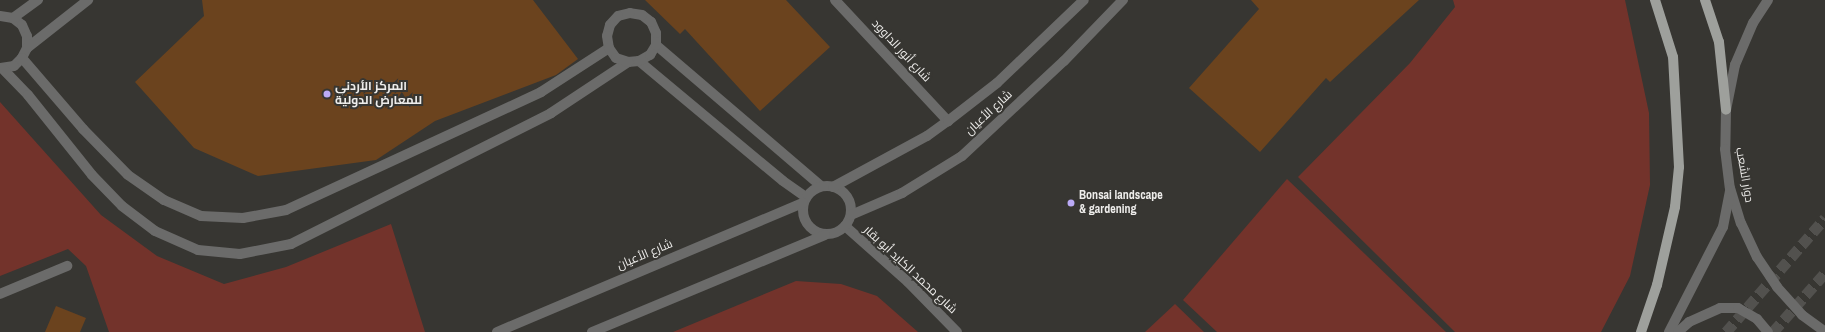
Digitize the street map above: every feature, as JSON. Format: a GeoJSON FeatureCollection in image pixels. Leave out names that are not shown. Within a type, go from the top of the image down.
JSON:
{"type":"FeatureCollection","features":[{"type":"Feature","properties":{"kind":"main road"},"geometry":{"type":"LineString","coordinates":[[1641,332],[1657,285],[1675,207],[1679,167],[1673,57],[1655,0]]}},
{"type":"Feature","properties":{"kind":"main road"},"geometry":{"type":"LineString","coordinates":[[1705,0],[1719,42],[1726,110]]}},
{"type":"Feature","properties":{"kind":"street"},"geometry":{"type":"LineString","coordinates":[[13,18],[38,0]]}},
{"type":"Feature","properties":{"kind":"street"},"geometry":{"type":"LineString","coordinates":[[1,68],[14,66],[22,58],[27,48],[88,0]]}},
{"type":"Feature","properties":{"kind":"street","name":"شارع أنور الداوود"},"geometry":{"type":"LineString","coordinates":[[834,0],[948,121]]}},
{"type":"Feature","properties":{"kind":"street","name":"شارع الأعيان"},"geometry":{"type":"LineString","coordinates":[[833,187],[927,136],[948,121],[997,83],[1084,0]]}},
{"type":"Feature","properties":{"kind":"street","name":"شارع الأعيان"},"geometry":{"type":"LineString","coordinates":[[851,215],[902,193],[930,178],[962,156],[1064,61],[1123,0]]}},
{"type":"Feature","properties":{"kind":"street","name":"دوار الشعب"},"geometry":{"type":"LineString","coordinates":[[1768,0],[1753,23],[1735,65],[1726,110],[1725,149],[1730,188],[1740,223],[1756,257],[1778,287],[1802,314],[1825,332]]}},
{"type":"Feature","properties":{"kind":"street"},"geometry":{"type":"LineString","coordinates":[[630,13],[642,14],[651,22],[656,33],[656,45],[650,55],[639,62],[628,62],[616,58],[609,48],[606,36],[610,25],[618,16],[630,13]]}},
{"type":"Feature","properties":{"kind":"street"},"geometry":{"type":"LineString","coordinates":[[0,16],[13,18],[22,25],[27,36],[27,48]]}},
{"type":"Feature","properties":{"kind":"street"},"geometry":{"type":"LineString","coordinates":[[592,332],[825,235],[836,233],[845,226],[851,215],[847,197],[833,187],[821,186],[656,45]]}},
{"type":"Feature","properties":{"kind":"street"},"geometry":{"type":"LineString","coordinates":[[22,58],[84,129],[128,175],[164,200],[201,216],[243,218],[286,210],[541,92],[609,48]]}},
{"type":"Feature","properties":{"kind":"street"},"geometry":{"type":"LineString","coordinates":[[1,68],[28,95],[92,175],[122,206],[155,231],[198,250],[240,254],[291,244],[551,113],[628,62]]}},
{"type":"Feature","properties":{"kind":"street"},"geometry":{"type":"LineString","coordinates":[[639,62],[805,200]]}},
{"type":"Feature","properties":{"kind":"street"},"geometry":{"type":"LineString","coordinates":[[821,186],[805,200],[802,214],[806,224],[814,232],[825,235]]}},
{"type":"Feature","properties":{"kind":"street"},"geometry":{"type":"LineString","coordinates":[[1669,332],[1723,227],[1730,188]]}},
{"type":"Feature","properties":{"kind":"street","name":"شارع الأعيان"},"geometry":{"type":"LineString","coordinates":[[497,332],[805,200]]}},
{"type":"Feature","properties":{"kind":"street","name":"شارع محمد الكايد أبو بقار"},"geometry":{"type":"LineString","coordinates":[[845,226],[908,282],[957,332]]}},
{"type":"Feature","properties":{"kind":"street"},"geometry":{"type":"LineString","coordinates":[[0,294],[67,266]]}},
{"type":"Feature","properties":{"kind":"street"},"geometry":{"type":"LineString","coordinates":[[1678,332],[1704,314],[1726,308],[1738,308],[1757,319],[1768,332]]}},
{"type":"Feature","properties":{"kind":"shaded area"},"geometry":{"type":"Polygon","coordinates":[[[1453,0],[1625,0],[1649,113],[1650,185],[1630,276],[1601,332],[1455,332],[1298,177],[1410,63],[1455,7],[1453,0]]]}},
{"type":"Feature","properties":{"kind":"shaded area"},"geometry":{"type":"Polygon","coordinates":[[[0,102],[101,215],[157,256],[224,284],[286,267],[391,224],[425,332],[109,332],[86,266],[68,249],[0,276],[0,102]]]}},
{"type":"Feature","properties":{"kind":"shaded area"},"geometry":{"type":"Polygon","coordinates":[[[1287,179],[1446,332],[1217,332],[1183,300],[1287,179]]]}},
{"type":"Feature","properties":{"kind":"shaded area"},"geometry":{"type":"Polygon","coordinates":[[[796,281],[841,284],[877,296],[918,332],[673,332],[796,281]]]}},
{"type":"Feature","properties":{"kind":"shaded area"},"geometry":{"type":"Polygon","coordinates":[[[1175,304],[1204,332],[1145,332],[1175,304]]]}},
{"type":"Feature","properties":{"kind":"building","name":"المركز الأردني للمعارض الدولية"},"geometry":{"type":"Polygon","coordinates":[[[202,0],[533,0],[578,59],[556,75],[435,121],[376,160],[258,176],[194,148],[135,82],[204,16],[202,0]]]}},
{"type":"Feature","properties":{"kind":"building"},"geometry":{"type":"Polygon","coordinates":[[[645,0],[786,0],[830,47],[760,111],[685,29],[680,34],[645,0]]]}},
{"type":"Feature","properties":{"kind":"building"},"geometry":{"type":"Polygon","coordinates":[[[1251,0],[1419,0],[1330,82],[1326,78],[1260,152],[1189,88],[1259,9],[1251,0]]]}},
{"type":"Feature","properties":{"kind":"building"},"geometry":{"type":"Polygon","coordinates":[[[56,306],[86,318],[80,332],[45,332],[56,306]]]}},
{"type":"Feature","properties":{"kind":"tunnel"},"geometry":{"type":"LineString","coordinates":[[1726,332],[1825,218]]}},
{"type":"Feature","properties":{"kind":"tunnel"},"geometry":{"type":"LineString","coordinates":[[1773,332],[1825,273]]}},
{"type":"Feature","properties":{"kind":"place","name":"المركز الأردني للمعارض الدولية"},"geometry":{"type":"Point","coordinates":[327,94]}},
{"type":"Feature","properties":{"kind":"place","name":"Bonsai landscape & gardening"},"geometry":{"type":"Point","coordinates":[1071,203]}}]}
